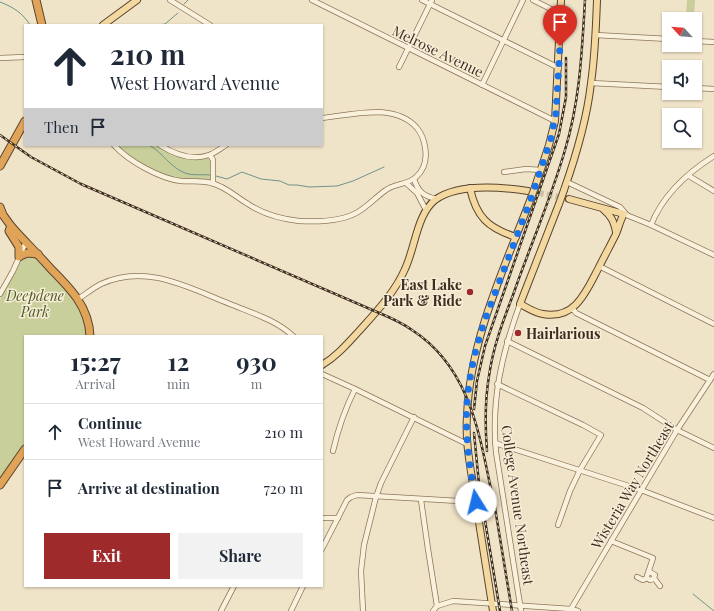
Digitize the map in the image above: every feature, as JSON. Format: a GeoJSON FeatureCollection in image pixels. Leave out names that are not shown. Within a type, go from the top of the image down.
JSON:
{"type":"FeatureCollection","features":[{"type":"Feature","properties":{"kind":"highway"},"geometry":{"type":"LineString","coordinates":[[36,0],[42,24]]}},
{"type":"Feature","properties":{"kind":"highway"},"geometry":{"type":"LineString","coordinates":[[0,166],[24,123]]}},
{"type":"Feature","properties":{"kind":"highway"},"geometry":{"type":"LineString","coordinates":[[0,207],[3,215],[11,226],[78,299],[87,316],[90,335]]}},
{"type":"Feature","properties":{"kind":"highway"},"geometry":{"type":"LineString","coordinates":[[11,226],[9,230],[19,246],[20,256],[27,253],[38,254]]}},
{"type":"Feature","properties":{"kind":"highway"},"geometry":{"type":"LineString","coordinates":[[0,486],[24,451]]}},
{"type":"Feature","properties":{"kind":"main road"},"geometry":{"type":"LineString","coordinates":[[104,24],[137,0]]}},
{"type":"Feature","properties":{"kind":"main road"},"geometry":{"type":"LineString","coordinates":[[493,611],[467,444],[466,425],[468,398],[472,368],[480,334],[535,187],[551,138],[555,121],[562,0]]}},
{"type":"Feature","properties":{"kind":"main road","name":"College Avenue Northeast"},"geometry":{"type":"LineString","coordinates":[[520,304],[545,243],[567,182],[586,113],[591,83],[597,0]]}},
{"type":"Feature","properties":{"kind":"main road"},"geometry":{"type":"LineString","coordinates":[[470,188],[475,206],[483,219],[494,228],[516,237]]}},
{"type":"Feature","properties":{"kind":"main road"},"geometry":{"type":"LineString","coordinates":[[323,364],[343,348],[393,291],[406,268],[421,220],[426,210],[436,199],[470,188],[508,188],[528,191]]}},
{"type":"Feature","properties":{"kind":"main road"},"geometry":{"type":"LineString","coordinates":[[520,304],[544,314],[556,314],[572,308],[585,294],[625,214],[569,199]]}},
{"type":"Feature","properties":{"kind":"main road"},"geometry":{"type":"LineString","coordinates":[[600,207],[610,214],[616,233]]}},
{"type":"Feature","properties":{"kind":"street"},"geometry":{"type":"LineString","coordinates":[[170,0],[208,24]]}},
{"type":"Feature","properties":{"kind":"street","name":"Melrose Avenue"},"geometry":{"type":"LineString","coordinates":[[312,0],[555,121]]}},
{"type":"Feature","properties":{"kind":"street"},"geometry":{"type":"LineString","coordinates":[[422,0],[431,2],[559,68]]}},
{"type":"Feature","properties":{"kind":"street"},"geometry":{"type":"LineString","coordinates":[[482,85],[523,0]]}},
{"type":"Feature","properties":{"kind":"street"},"geometry":{"type":"LineString","coordinates":[[533,0],[561,14]]}},
{"type":"Feature","properties":{"kind":"street"},"geometry":{"type":"LineString","coordinates":[[399,67],[431,2]]}},
{"type":"Feature","properties":{"kind":"street"},"geometry":{"type":"LineString","coordinates":[[595,35],[662,39]]}},
{"type":"Feature","properties":{"kind":"street"},"geometry":{"type":"LineString","coordinates":[[702,41],[714,42]]}},
{"type":"Feature","properties":{"kind":"street"},"geometry":{"type":"LineString","coordinates":[[0,58],[24,57]]}},
{"type":"Feature","properties":{"kind":"street"},"geometry":{"type":"LineString","coordinates":[[591,83],[662,86]]}},
{"type":"Feature","properties":{"kind":"street"},"geometry":{"type":"LineString","coordinates":[[702,88],[714,89]]}},
{"type":"Feature","properties":{"kind":"street"},"geometry":{"type":"LineString","coordinates":[[115,146],[124,155],[161,177],[178,181],[214,183],[253,207],[272,215],[300,221],[321,221],[342,218],[354,214],[367,206],[389,188],[414,179],[424,167],[426,155],[425,143],[420,132],[405,118],[399,115],[381,113],[323,118]]}},
{"type":"Feature","properties":{"kind":"street"},"geometry":{"type":"LineString","coordinates":[[162,146],[181,156],[199,157],[210,155],[224,146]]}},
{"type":"Feature","properties":{"kind":"street"},"geometry":{"type":"LineString","coordinates":[[210,155],[214,160],[214,183]]}},
{"type":"Feature","properties":{"kind":"street"},"geometry":{"type":"LineString","coordinates":[[651,225],[666,197],[673,189],[714,156]]}},
{"type":"Feature","properties":{"kind":"street"},"geometry":{"type":"LineString","coordinates":[[504,172],[526,169],[541,170]]}},
{"type":"Feature","properties":{"kind":"street"},"geometry":{"type":"LineString","coordinates":[[689,176],[714,191]]}},
{"type":"Feature","properties":{"kind":"street"},"geometry":{"type":"LineString","coordinates":[[414,179],[420,192],[428,197],[436,199]]}},
{"type":"Feature","properties":{"kind":"street"},"geometry":{"type":"LineString","coordinates":[[567,182],[618,206],[623,209],[625,214],[714,255]]}},
{"type":"Feature","properties":{"kind":"street"},"geometry":{"type":"LineString","coordinates":[[406,183],[417,193],[426,210]]}},
{"type":"Feature","properties":{"kind":"street"},"geometry":{"type":"LineString","coordinates":[[0,294],[26,242]]}},
{"type":"Feature","properties":{"kind":"street"},"geometry":{"type":"LineString","coordinates":[[599,266],[714,324]]}},
{"type":"Feature","properties":{"kind":"street"},"geometry":{"type":"LineString","coordinates":[[78,299],[102,284],[118,279],[144,276],[171,280],[187,285],[264,318],[279,325],[292,335]]}},
{"type":"Feature","properties":{"kind":"street","name":"College Avenue Northeast"},"geometry":{"type":"LineString","coordinates":[[520,304],[507,341],[498,384],[494,414],[495,443],[521,611]]}},
{"type":"Feature","properties":{"kind":"street"},"geometry":{"type":"LineString","coordinates":[[572,308],[576,314],[710,380]]}},
{"type":"Feature","properties":{"kind":"street"},"geometry":{"type":"LineString","coordinates":[[507,341],[643,408],[677,430],[714,448]]}},
{"type":"Feature","properties":{"kind":"street"},"geometry":{"type":"LineString","coordinates":[[323,374],[355,388],[467,444]]}},
{"type":"Feature","properties":{"kind":"street","name":"Wisteria Way Northeast"},"geometry":{"type":"LineString","coordinates":[[571,609],[677,430],[714,374]]}},
{"type":"Feature","properties":{"kind":"street"},"geometry":{"type":"LineString","coordinates":[[498,384],[601,435],[580,470],[570,491],[558,525]]}},
{"type":"Feature","properties":{"kind":"street"},"geometry":{"type":"LineString","coordinates":[[333,451],[339,425],[355,388]]}},
{"type":"Feature","properties":{"kind":"street"},"geometry":{"type":"LineString","coordinates":[[363,611],[361,571],[364,545],[376,497],[381,483],[414,417]]}},
{"type":"Feature","properties":{"kind":"street"},"geometry":{"type":"LineString","coordinates":[[495,443],[641,490],[714,518]]}},
{"type":"Feature","properties":{"kind":"street"},"geometry":{"type":"LineString","coordinates":[[323,547],[347,500],[351,497],[357,496],[476,502]]}},
{"type":"Feature","properties":{"kind":"street"},"geometry":{"type":"LineString","coordinates":[[421,500],[437,606]]}},
{"type":"Feature","properties":{"kind":"street"},"geometry":{"type":"LineString","coordinates":[[323,518],[338,518]]}},
{"type":"Feature","properties":{"kind":"street"},"geometry":{"type":"LineString","coordinates":[[611,541],[653,558],[648,578]]}},
{"type":"Feature","properties":{"kind":"street"},"geometry":{"type":"LineString","coordinates":[[650,572],[655,575],[654,578],[658,581],[660,586]]}},
{"type":"Feature","properties":{"kind":"street"},"geometry":{"type":"LineString","coordinates":[[637,577],[643,580],[648,578],[650,580],[654,578]]}},
{"type":"Feature","properties":{"kind":"street"},"geometry":{"type":"LineString","coordinates":[[221,611],[233,587]]}},
{"type":"Feature","properties":{"kind":"street"},"geometry":{"type":"LineString","coordinates":[[291,611],[303,587]]}},
{"type":"Feature","properties":{"kind":"street"},"geometry":{"type":"LineString","coordinates":[[432,611],[437,606],[453,601],[571,609],[578,611]]}},
{"type":"Feature","properties":{"kind":"green space"},"geometry":{"type":"Polygon","coordinates":[[[687,0],[695,0],[694,12],[686,12],[687,0]]]}},
{"type":"Feature","properties":{"kind":"green space"},"geometry":{"type":"Polygon","coordinates":[[[116,146],[162,146],[180,157],[208,158],[211,162],[211,180],[183,180],[166,176],[143,165],[116,146]]]}},
{"type":"Feature","properties":{"kind":"green space","name":"Deepdene Park"},"geometry":{"type":"Polygon","coordinates":[[[24,255],[34,256],[76,300],[85,319],[88,335],[24,335],[24,445],[0,478],[0,300],[17,265],[24,255]]]}},
{"type":"Feature","properties":{"kind":"waterway"},"geometry":{"type":"LineString","coordinates":[[184,4],[188,0]]}},
{"type":"Feature","properties":{"kind":"waterway"},"geometry":{"type":"LineString","coordinates":[[0,2],[17,11],[29,24]]}},
{"type":"Feature","properties":{"kind":"waterway"},"geometry":{"type":"LineString","coordinates":[[165,24],[178,13]]}},
{"type":"Feature","properties":{"kind":"waterway"},"geometry":{"type":"LineString","coordinates":[[151,146],[180,171],[191,174],[210,175]]}},
{"type":"Feature","properties":{"kind":"waterway"},"geometry":{"type":"LineString","coordinates":[[216,176],[227,179],[242,172],[261,179],[280,181],[289,185],[309,187],[337,186],[353,181],[384,167]]}},
{"type":"Feature","properties":{"kind":"waterway"},"geometry":{"type":"LineString","coordinates":[[693,594],[714,611]]}},
{"type":"Feature","properties":{"kind":"tunnel"},"geometry":{"type":"LineString","coordinates":[[529,191],[569,199]]}},
{"type":"Feature","properties":{"kind":"railway"},"geometry":{"type":"LineString","coordinates":[[487,451],[486,404],[493,355],[499,334],[553,186],[570,132],[580,75],[585,0]]}},
{"type":"Feature","properties":{"kind":"railway"},"geometry":{"type":"LineString","coordinates":[[474,409],[477,381],[485,346],[559,134],[566,97],[566,58]]}},
{"type":"Feature","properties":{"kind":"railway"},"geometry":{"type":"LineString","coordinates":[[0,135],[31,157],[81,184],[386,316],[412,330],[433,346],[449,365],[462,386],[478,433],[495,508]]}},
{"type":"Feature","properties":{"kind":"railway"},"geometry":{"type":"LineString","coordinates":[[474,433],[479,484],[500,611]]}},
{"type":"Feature","properties":{"kind":"railway"},"geometry":{"type":"LineString","coordinates":[[494,502],[512,611]]}},
{"type":"Feature","properties":{"kind":"place","name":"East Lake Park & Ride"},"geometry":{"type":"Point","coordinates":[470,292]}},
{"type":"Feature","properties":{"kind":"place","name":"Hairlarious"},"geometry":{"type":"Point","coordinates":[518,333]}},
{"type":"Feature","properties":{"kind":"route"},"geometry":{"type":"LineString","coordinates":[[476,502],[466,435],[466,415],[472,368],[480,334],[499,280],[532,196],[551,138],[556,113],[560,46]]}}]}
